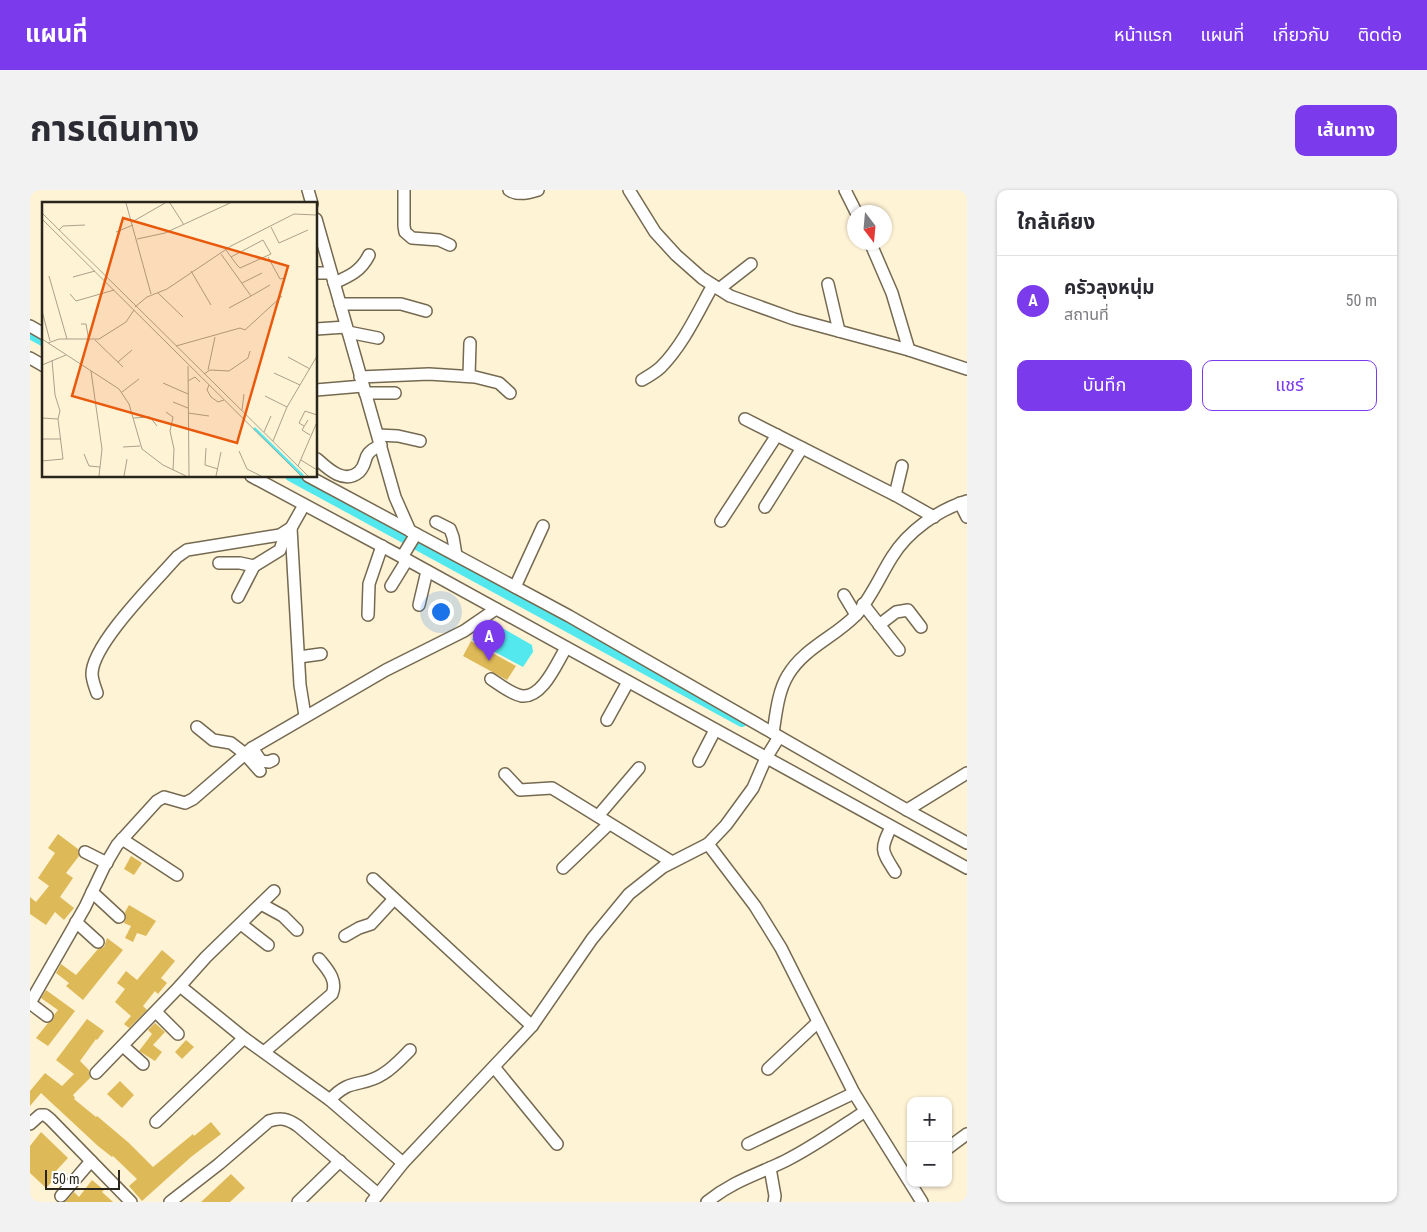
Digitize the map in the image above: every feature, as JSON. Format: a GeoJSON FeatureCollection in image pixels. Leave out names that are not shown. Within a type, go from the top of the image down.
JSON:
{"type":"FeatureCollection","features":[{"type":"Feature","properties":{"kind":"street"},"geometry":{"type":"LineString","coordinates":[[404,190],[403,217],[406,232],[412,238],[439,240],[450,245]]}},
{"type":"Feature","properties":{"kind":"street"},"geometry":{"type":"LineString","coordinates":[[509,190],[512,192],[528,193],[538,190]]}},
{"type":"Feature","properties":{"kind":"street"},"geometry":{"type":"LineString","coordinates":[[629,190],[655,232],[676,255],[702,278],[730,296],[794,319],[909,350],[967,369]]}},
{"type":"Feature","properties":{"kind":"street"},"geometry":{"type":"LineString","coordinates":[[845,190],[852,205]]}},
{"type":"Feature","properties":{"kind":"street"},"geometry":{"type":"LineString","coordinates":[[318,226],[395,497],[412,535],[405,556],[391,586]]}},
{"type":"Feature","properties":{"kind":"street"},"geometry":{"type":"LineString","coordinates":[[873,250],[892,293],[909,350]]}},
{"type":"Feature","properties":{"kind":"street"},"geometry":{"type":"LineString","coordinates":[[318,274],[333,278],[356,272],[364,266],[369,255]]}},
{"type":"Feature","properties":{"kind":"street"},"geometry":{"type":"LineString","coordinates":[[642,380],[661,368],[670,357],[716,287],[751,264]]}},
{"type":"Feature","properties":{"kind":"street"},"geometry":{"type":"LineString","coordinates":[[828,284],[838,331]]}},
{"type":"Feature","properties":{"kind":"street"},"geometry":{"type":"LineString","coordinates":[[340,304],[401,304],[426,311]]}},
{"type":"Feature","properties":{"kind":"street"},"geometry":{"type":"LineString","coordinates":[[30,326],[42,333]]}},
{"type":"Feature","properties":{"kind":"street"},"geometry":{"type":"LineString","coordinates":[[318,329],[347,329],[378,338]]}},
{"type":"Feature","properties":{"kind":"street"},"geometry":{"type":"LineString","coordinates":[[469,376],[470,343]]}},
{"type":"Feature","properties":{"kind":"street"},"geometry":{"type":"LineString","coordinates":[[30,358],[42,365]]}},
{"type":"Feature","properties":{"kind":"street"},"geometry":{"type":"LineString","coordinates":[[318,390],[363,385],[429,374],[469,376],[488,380],[499,383],[510,393]]}},
{"type":"Feature","properties":{"kind":"street"},"geometry":{"type":"LineString","coordinates":[[363,385],[395,394]]}},
{"type":"Feature","properties":{"kind":"street"},"geometry":{"type":"LineString","coordinates":[[745,419],[895,495],[934,517]]}},
{"type":"Feature","properties":{"kind":"street"},"geometry":{"type":"LineString","coordinates":[[722,521],[777,435]]}},
{"type":"Feature","properties":{"kind":"street"},"geometry":{"type":"LineString","coordinates":[[318,460],[331,472],[339,476],[349,476],[358,473],[367,454],[379,440],[398,436],[420,441]]}},
{"type":"Feature","properties":{"kind":"street"},"geometry":{"type":"LineString","coordinates":[[765,506],[802,448]]}},
{"type":"Feature","properties":{"kind":"street"},"geometry":{"type":"LineString","coordinates":[[895,495],[902,466]]}},
{"type":"Feature","properties":{"kind":"street"},"geometry":{"type":"LineString","coordinates":[[255,478],[382,546],[405,556],[427,571],[715,730],[767,756],[967,868]]}},
{"type":"Feature","properties":{"kind":"street"},"geometry":{"type":"LineString","coordinates":[[312,478],[412,535],[456,555],[569,616],[776,736],[967,843]]}},
{"type":"Feature","properties":{"kind":"street"},"geometry":{"type":"LineString","coordinates":[[170,1202],[219,1164],[269,1120],[277,1118],[286,1118],[298,1126],[340,1161],[375,1198],[403,1163],[532,1026],[592,939],[629,894],[672,862],[708,844],[726,825],[753,788],[776,736],[780,695],[787,677],[797,660],[856,615],[877,584],[892,555],[912,532],[934,517],[964,502],[967,517]]}},
{"type":"Feature","properties":{"kind":"street"},"geometry":{"type":"LineString","coordinates":[[238,597],[254,566],[280,550],[304,504]]}},
{"type":"Feature","properties":{"kind":"street"},"geometry":{"type":"LineString","coordinates":[[436,522],[450,529],[456,555]]}},
{"type":"Feature","properties":{"kind":"street"},"geometry":{"type":"LineString","coordinates":[[515,587],[543,526]]}},
{"type":"Feature","properties":{"kind":"street"},"geometry":{"type":"LineString","coordinates":[[289,530],[300,685],[305,716]]}},
{"type":"Feature","properties":{"kind":"street"},"geometry":{"type":"LineString","coordinates":[[97,693],[92,675],[97,655],[106,639],[177,557],[188,550],[274,537],[289,530]]}},
{"type":"Feature","properties":{"kind":"street"},"geometry":{"type":"LineString","coordinates":[[368,615],[369,584],[382,546]]}},
{"type":"Feature","properties":{"kind":"street"},"geometry":{"type":"LineString","coordinates":[[219,563],[240,563],[254,566]]}},
{"type":"Feature","properties":{"kind":"street"},"geometry":{"type":"LineString","coordinates":[[419,605],[427,571]]}},
{"type":"Feature","properties":{"kind":"street"},"geometry":{"type":"LineString","coordinates":[[844,595],[856,615]]}},
{"type":"Feature","properties":{"kind":"street"},"geometry":{"type":"LineString","coordinates":[[863,604],[899,650]]}},
{"type":"Feature","properties":{"kind":"street"},"geometry":{"type":"LineString","coordinates":[[47,1016],[30,1003],[122,838],[157,801],[164,797],[185,803],[248,751],[386,670],[464,631],[496,609]]}},
{"type":"Feature","properties":{"kind":"street"},"geometry":{"type":"LineString","coordinates":[[879,625],[896,612],[908,610],[921,627]]}},
{"type":"Feature","properties":{"kind":"street"},"geometry":{"type":"LineString","coordinates":[[491,679],[507,690],[522,696],[532,694],[546,681],[566,648]]}},
{"type":"Feature","properties":{"kind":"street"},"geometry":{"type":"LineString","coordinates":[[299,657],[321,654]]}},
{"type":"Feature","properties":{"kind":"street"},"geometry":{"type":"LineString","coordinates":[[607,720],[628,682]]}},
{"type":"Feature","properties":{"kind":"street"},"geometry":{"type":"LineString","coordinates":[[196,727],[213,740],[230,743],[248,751],[261,761],[269,762],[274,760]]}},
{"type":"Feature","properties":{"kind":"street"},"geometry":{"type":"LineString","coordinates":[[699,761],[715,730]]}},
{"type":"Feature","properties":{"kind":"street"},"geometry":{"type":"LineString","coordinates":[[248,751],[260,771]]}},
{"type":"Feature","properties":{"kind":"street"},"geometry":{"type":"LineString","coordinates":[[598,816],[639,768]]}},
{"type":"Feature","properties":{"kind":"street"},"geometry":{"type":"LineString","coordinates":[[907,810],[967,773]]}},
{"type":"Feature","properties":{"kind":"street"},"geometry":{"type":"LineString","coordinates":[[505,774],[520,790],[552,788],[672,862]]}},
{"type":"Feature","properties":{"kind":"street"},"geometry":{"type":"LineString","coordinates":[[563,868],[609,824]]}},
{"type":"Feature","properties":{"kind":"street"},"geometry":{"type":"LineString","coordinates":[[891,827],[882,850],[895,872]]}},
{"type":"Feature","properties":{"kind":"street"},"geometry":{"type":"LineString","coordinates":[[122,838],[177,875]]}},
{"type":"Feature","properties":{"kind":"street"},"geometry":{"type":"LineString","coordinates":[[708,844],[754,906],[781,948],[864,1112],[907,1175]]}},
{"type":"Feature","properties":{"kind":"street"},"geometry":{"type":"LineString","coordinates":[[84,852],[107,862]]}},
{"type":"Feature","properties":{"kind":"street"},"geometry":{"type":"LineString","coordinates":[[373,878],[532,1026]]}},
{"type":"Feature","properties":{"kind":"street"},"geometry":{"type":"LineString","coordinates":[[96,1073],[156,1012],[185,978],[274,891]]}},
{"type":"Feature","properties":{"kind":"street"},"geometry":{"type":"LineString","coordinates":[[92,892],[119,917]]}},
{"type":"Feature","properties":{"kind":"street"},"geometry":{"type":"LineString","coordinates":[[345,936],[371,924],[394,899]]}},
{"type":"Feature","properties":{"kind":"street"},"geometry":{"type":"LineString","coordinates":[[261,904],[283,916],[297,930]]}},
{"type":"Feature","properties":{"kind":"street"},"geometry":{"type":"LineString","coordinates":[[76,922],[98,942]]}},
{"type":"Feature","properties":{"kind":"street"},"geometry":{"type":"LineString","coordinates":[[241,924],[268,945]]}},
{"type":"Feature","properties":{"kind":"street"},"geometry":{"type":"LineString","coordinates":[[264,1052],[332,994],[335,987],[333,979],[318,959]]}},
{"type":"Feature","properties":{"kind":"street"},"geometry":{"type":"LineString","coordinates":[[180,986],[244,1038],[330,1100],[403,1163]]}},
{"type":"Feature","properties":{"kind":"street"},"geometry":{"type":"LineString","coordinates":[[156,1012],[178,1034]]}},
{"type":"Feature","properties":{"kind":"street"},"geometry":{"type":"LineString","coordinates":[[768,1069],[818,1022]]}},
{"type":"Feature","properties":{"kind":"street"},"geometry":{"type":"LineString","coordinates":[[156,1122],[244,1038]]}},
{"type":"Feature","properties":{"kind":"street"},"geometry":{"type":"LineString","coordinates":[[123,1046],[143,1064]]}},
{"type":"Feature","properties":{"kind":"street"},"geometry":{"type":"LineString","coordinates":[[330,1100],[339,1090],[350,1084],[367,1081],[384,1074],[410,1050]]}},
{"type":"Feature","properties":{"kind":"street"},"geometry":{"type":"LineString","coordinates":[[494,1067],[557,1144]]}},
{"type":"Feature","properties":{"kind":"street"},"geometry":{"type":"LineString","coordinates":[[748,1144],[854,1093]]}},
{"type":"Feature","properties":{"kind":"street"},"geometry":{"type":"LineString","coordinates":[[707,1202],[723,1189],[809,1148],[864,1112]]}},
{"type":"Feature","properties":{"kind":"street"},"geometry":{"type":"LineString","coordinates":[[30,1124],[40,1115],[45,1116],[131,1202]]}},
{"type":"Feature","properties":{"kind":"street"},"geometry":{"type":"LineString","coordinates":[[952,1145],[967,1134]]}},
{"type":"Feature","properties":{"kind":"street"},"geometry":{"type":"LineString","coordinates":[[61,1196],[91,1160]]}},
{"type":"Feature","properties":{"kind":"street"},"geometry":{"type":"LineString","coordinates":[[298,1202],[340,1161]]}},
{"type":"Feature","properties":{"kind":"street"},"geometry":{"type":"LineString","coordinates":[[770,1168],[774,1202]]}},
{"type":"Feature","properties":{"kind":"street"},"geometry":{"type":"LineString","coordinates":[[912,1187],[917,1200]]}},
{"type":"Feature","properties":{"kind":"water"},"geometry":{"type":"Polygon","coordinates":[[[491,624],[497,625],[532,645],[533,652],[523,667],[472,640],[477,633],[491,624]]]}},
{"type":"Feature","properties":{"kind":"building"},"geometry":{"type":"Polygon","coordinates":[[[471,641],[516,666],[507,680],[463,656],[471,641]]]}},
{"type":"Feature","properties":{"kind":"building"},"geometry":{"type":"Polygon","coordinates":[[[58,834],[78,849],[79,856],[66,873],[73,878],[60,897],[74,908],[64,920],[55,912],[46,925],[30,914],[30,897],[36,902],[49,886],[38,878],[55,853],[48,848],[58,834]]]}},
{"type":"Feature","properties":{"kind":"building"},"geometry":{"type":"Polygon","coordinates":[[[131,856],[142,863],[134,875],[124,869],[131,856]]]}},
{"type":"Feature","properties":{"kind":"building"},"geometry":{"type":"Polygon","coordinates":[[[129,905],[156,921],[146,936],[137,933],[133,942],[125,938],[131,926],[124,923],[126,918],[125,912],[129,905]]]}},
{"type":"Feature","properties":{"kind":"building"},"geometry":{"type":"Polygon","coordinates":[[[107,938],[123,950],[83,1000],[66,986],[69,983],[56,973],[61,964],[76,975],[98,949],[104,947],[107,938]]]}},
{"type":"Feature","properties":{"kind":"building"},"geometry":{"type":"Polygon","coordinates":[[[162,950],[175,961],[161,978],[167,983],[158,994],[155,991],[143,1006],[147,1010],[129,1028],[124,1024],[131,1016],[115,1002],[125,989],[117,983],[126,971],[137,980],[162,950]]]}},
{"type":"Feature","properties":{"kind":"building"},"geometry":{"type":"Polygon","coordinates":[[[46,990],[75,1011],[48,1046],[36,1038],[48,1023],[53,1020],[58,1010],[41,998],[46,990]]]}},
{"type":"Feature","properties":{"kind":"building"},"geometry":{"type":"Polygon","coordinates":[[[87,1019],[104,1031],[80,1061],[89,1070],[90,1078],[73,1095],[74,1099],[129,1143],[153,1167],[193,1134],[194,1136],[211,1122],[221,1134],[191,1157],[142,1201],[129,1186],[137,1179],[41,1093],[30,1106],[30,1091],[45,1073],[62,1086],[74,1074],[56,1060],[87,1019]]]}},
{"type":"Feature","properties":{"kind":"building"},"geometry":{"type":"Polygon","coordinates":[[[155,1023],[165,1032],[153,1045],[162,1052],[155,1061],[139,1051],[152,1034],[148,1030],[155,1023]]]}},
{"type":"Feature","properties":{"kind":"building"},"geometry":{"type":"Polygon","coordinates":[[[186,1040],[194,1047],[182,1059],[175,1052],[186,1040]]]}},
{"type":"Feature","properties":{"kind":"building"},"geometry":{"type":"Polygon","coordinates":[[[120,1081],[134,1095],[122,1108],[107,1094],[120,1081]]]}},
{"type":"Feature","properties":{"kind":"building"},"geometry":{"type":"Polygon","coordinates":[[[41,1132],[68,1158],[55,1172],[58,1175],[46,1188],[30,1173],[30,1146],[41,1132]]]}},
{"type":"Feature","properties":{"kind":"building"},"geometry":{"type":"Polygon","coordinates":[[[231,1174],[245,1188],[230,1202],[201,1202],[231,1174]]]}},
{"type":"Feature","properties":{"kind":"building"},"geometry":{"type":"Polygon","coordinates":[[[92,1180],[104,1190],[102,1192],[113,1202],[65,1202],[74,1192],[79,1197],[92,1180]]]}},
{"type":"Feature","properties":{"kind":"waterway"},"geometry":{"type":"LineString","coordinates":[[30,334],[42,341]]}},
{"type":"Feature","properties":{"kind":"waterway"},"geometry":{"type":"LineString","coordinates":[[294,478],[742,722]]}},
{"type":"Feature","properties":{"kind":"place","name":"ครัวลุงหนุ่ม"},"geometry":{"type":"Point","coordinates":[489,661]}}]}
